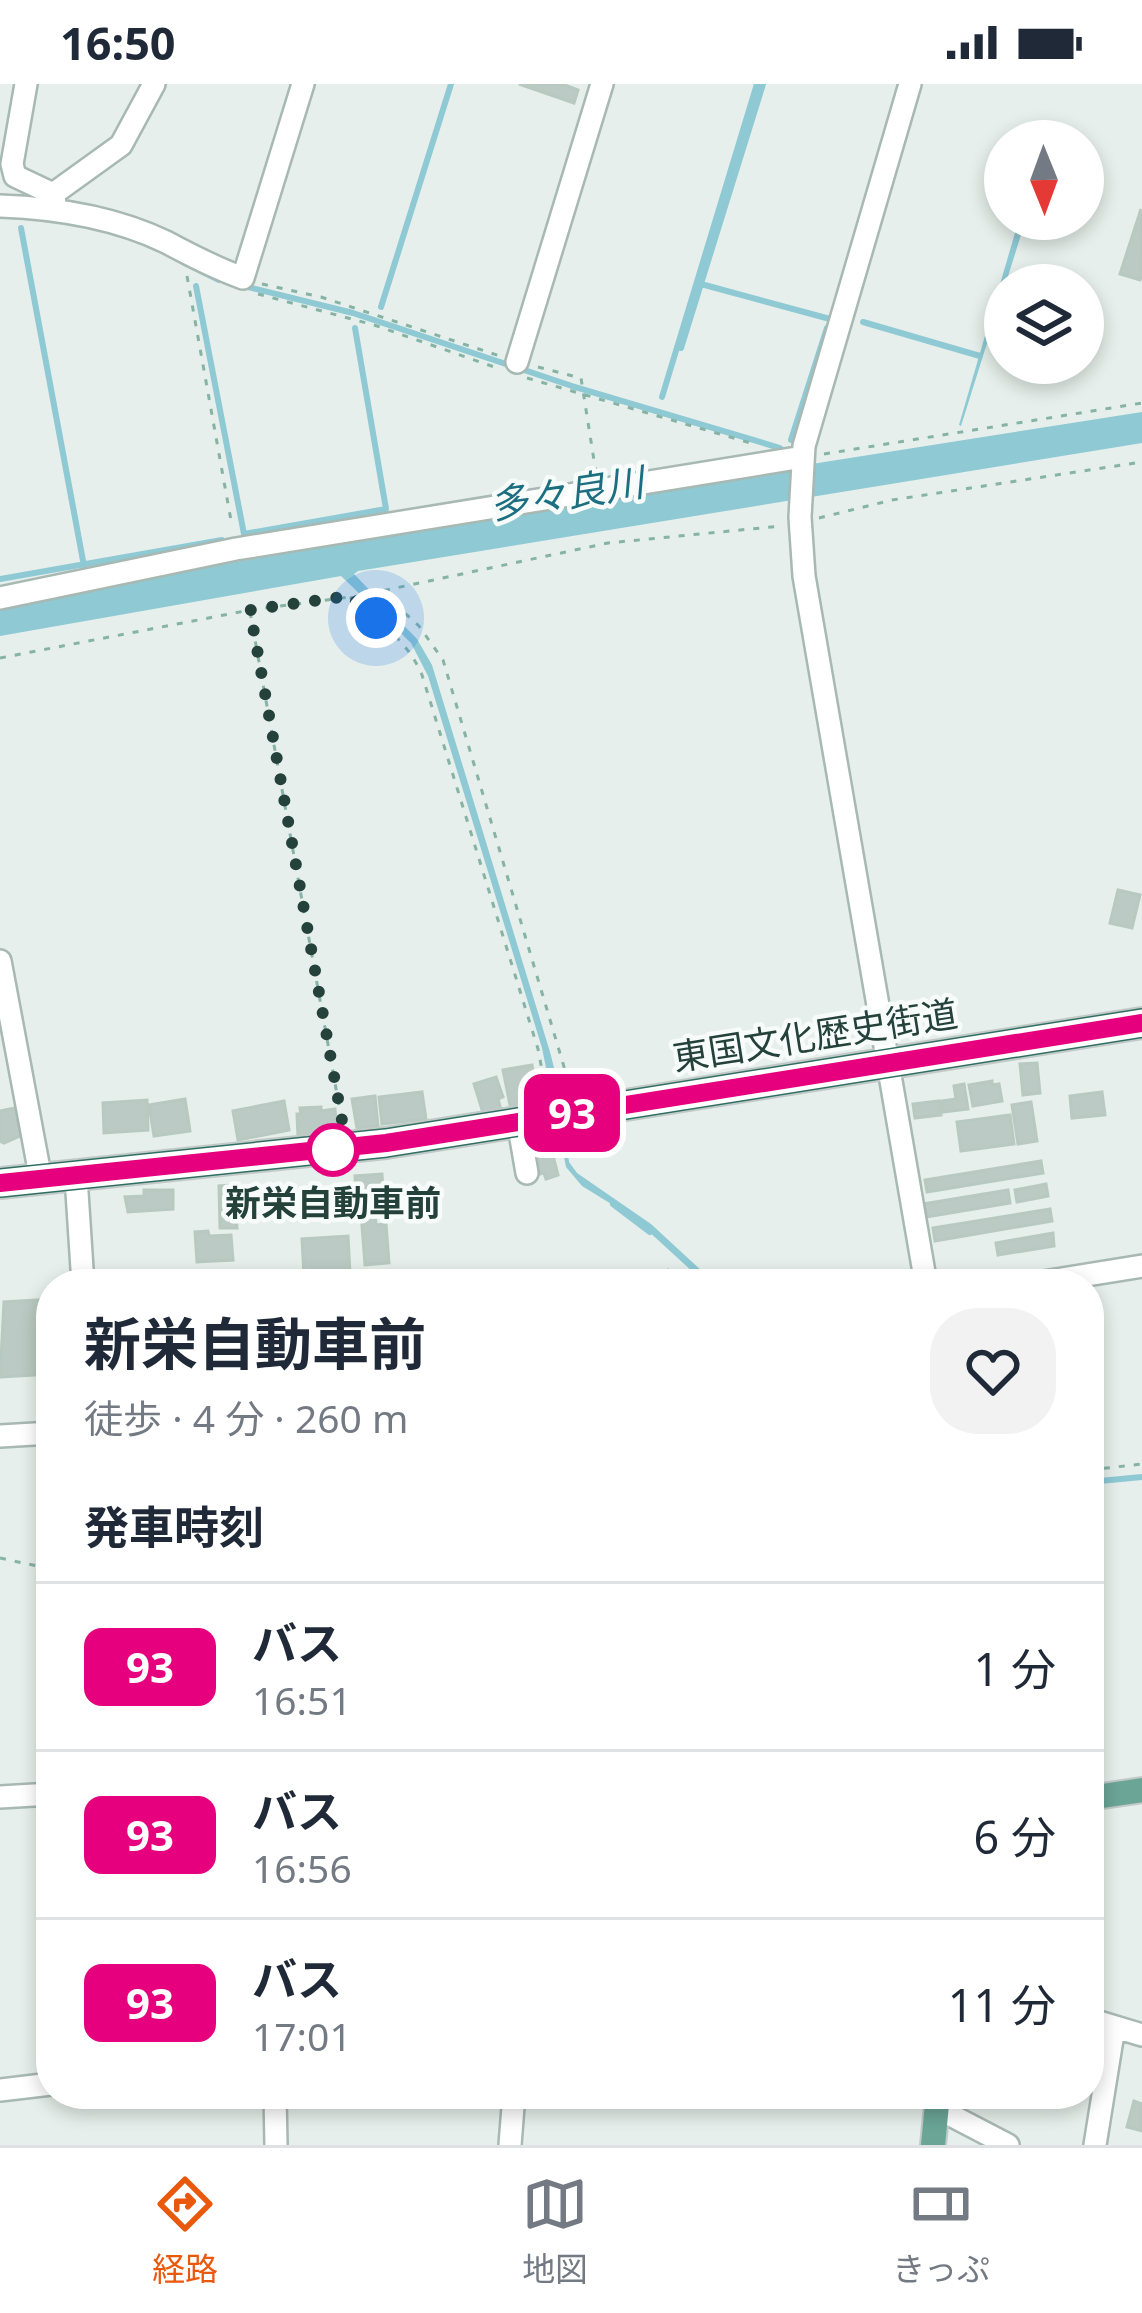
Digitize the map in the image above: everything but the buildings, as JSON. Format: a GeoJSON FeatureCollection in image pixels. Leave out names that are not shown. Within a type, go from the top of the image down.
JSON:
{"type":"FeatureCollection","features":[{"type":"Feature","properties":{"kind":"highway","name":"東国文化歴史街道"},"geometry":{"type":"LineString","coordinates":[[0,1183],[347,1148],[1142,1023]]}},
{"type":"Feature","properties":{"kind":"main road"},"geometry":{"type":"LineString","coordinates":[[1104,1796],[1142,1790]]}},
{"type":"Feature","properties":{"kind":"main road"},"geometry":{"type":"LineString","coordinates":[[933,2145],[937,2109]]}},
{"type":"Feature","properties":{"kind":"street"},"geometry":{"type":"LineString","coordinates":[[26,84],[12,164],[15,176],[54,201],[164,242],[244,284],[303,84]]}},
{"type":"Feature","properties":{"kind":"street"},"geometry":{"type":"LineString","coordinates":[[0,206],[54,201],[121,145],[154,84]]}},
{"type":"Feature","properties":{"kind":"street"},"geometry":{"type":"LineString","coordinates":[[517,362],[602,84]]}},
{"type":"Feature","properties":{"kind":"street"},"geometry":{"type":"LineString","coordinates":[[910,84],[816,400],[803,460],[801,521],[804,576],[923,1269]]}},
{"type":"Feature","properties":{"kind":"street"},"geometry":{"type":"LineString","coordinates":[[0,598],[236,549],[803,460]]}},
{"type":"Feature","properties":{"kind":"street"},"geometry":{"type":"LineString","coordinates":[[0,961],[41,1180]]}},
{"type":"Feature","properties":{"kind":"street"},"geometry":{"type":"LineString","coordinates":[[518,1121],[526,1172]]}},
{"type":"Feature","properties":{"kind":"street"},"geometry":{"type":"LineString","coordinates":[[76,1178],[82,1269]]}},
{"type":"Feature","properties":{"kind":"street"},"geometry":{"type":"LineString","coordinates":[[1104,1272],[1142,1266]]}},
{"type":"Feature","properties":{"kind":"street"},"geometry":{"type":"LineString","coordinates":[[0,1436],[36,1434]]}},
{"type":"Feature","properties":{"kind":"street"},"geometry":{"type":"LineString","coordinates":[[0,1797],[36,1795]]}},
{"type":"Feature","properties":{"kind":"street"},"geometry":{"type":"LineString","coordinates":[[1104,2024],[1142,2035]]}},
{"type":"Feature","properties":{"kind":"street"},"geometry":{"type":"LineString","coordinates":[[1104,2093],[1114,2027]]}},
{"type":"Feature","properties":{"kind":"street"},"geometry":{"type":"LineString","coordinates":[[0,2090],[36,2086]]}},
{"type":"Feature","properties":{"kind":"street"},"geometry":{"type":"LineString","coordinates":[[275,2109],[276,2145]]}},
{"type":"Feature","properties":{"kind":"street"},"geometry":{"type":"LineString","coordinates":[[510,2145],[513,2109]]}},
{"type":"Feature","properties":{"kind":"street"},"geometry":{"type":"LineString","coordinates":[[951,2109],[1008,2145]]}},
{"type":"Feature","properties":{"kind":"street"},"geometry":{"type":"LineString","coordinates":[[1096,2145],[1101,2109]]}},
{"type":"Feature","properties":{"kind":"path"},"geometry":{"type":"LineString","coordinates":[[189,256],[186,270],[236,549]]}},
{"type":"Feature","properties":{"kind":"path"},"geometry":{"type":"LineString","coordinates":[[244,284],[321,297],[517,362],[581,378],[599,492]]}},
{"type":"Feature","properties":{"kind":"path"},"geometry":{"type":"LineString","coordinates":[[244,284],[767,448],[771,462]]}},
{"type":"Feature","properties":{"kind":"path"},"geometry":{"type":"LineString","coordinates":[[803,460],[1142,403]]}},
{"type":"Feature","properties":{"kind":"path"},"geometry":{"type":"LineString","coordinates":[[0,658],[250,610],[350,598],[608,543],[801,521],[892,500],[1142,462]]}},
{"type":"Feature","properties":{"kind":"path"},"geometry":{"type":"LineString","coordinates":[[377,592],[419,626],[443,660],[564,1114]]}},
{"type":"Feature","properties":{"kind":"path"},"geometry":{"type":"LineString","coordinates":[[350,598],[413,652],[538,1048],[564,1114]]}},
{"type":"Feature","properties":{"kind":"path"},"geometry":{"type":"LineString","coordinates":[[250,610],[347,1148]]}},
{"type":"Feature","properties":{"kind":"path"},"geometry":{"type":"LineString","coordinates":[[1104,1468],[1142,1464]]}},
{"type":"Feature","properties":{"kind":"path"},"geometry":{"type":"LineString","coordinates":[[0,1558],[36,1566]]}},
{"type":"Feature","properties":{"kind":"water"},"geometry":{"type":"Polygon","coordinates":[[[1013,240],[1019,240],[1012,264],[1006,264],[1013,240]]]}},
{"type":"Feature","properties":{"kind":"water"},"geometry":{"type":"Polygon","coordinates":[[[984,339],[984,353],[959,425],[984,339]]]}},
{"type":"Feature","properties":{"kind":"water"},"geometry":{"type":"Polygon","coordinates":[[[1142,412],[1142,443],[354,574],[417,639],[432,665],[550,1052],[563,1103],[569,1162],[577,1173],[651,1224],[700,1269],[690,1269],[634,1218],[582,1186],[566,1167],[542,1048],[428,676],[411,643],[341,576],[0,636],[0,606],[780,469],[1142,412]]]}},
{"type":"Feature","properties":{"kind":"waterway"},"geometry":{"type":"LineString","coordinates":[[381,307],[451,84]]}},
{"type":"Feature","properties":{"kind":"waterway"},"geometry":{"type":"LineString","coordinates":[[662,397],[757,84]]}},
{"type":"Feature","properties":{"kind":"waterway"},"geometry":{"type":"LineString","coordinates":[[677,347],[681,348],[763,84]]}},
{"type":"Feature","properties":{"kind":"waterway"},"geometry":{"type":"LineString","coordinates":[[21,228],[84,566]]}},
{"type":"Feature","properties":{"kind":"waterway"},"geometry":{"type":"LineString","coordinates":[[183,262],[219,280]]}},
{"type":"Feature","properties":{"kind":"waterway"},"geometry":{"type":"LineString","coordinates":[[701,284],[830,319]]}},
{"type":"Feature","properties":{"kind":"waterway"},"geometry":{"type":"LineString","coordinates":[[196,286],[244,534],[386,509],[355,328]]}},
{"type":"Feature","properties":{"kind":"waterway"},"geometry":{"type":"LineString","coordinates":[[244,286],[353,313],[780,448]]}},
{"type":"Feature","properties":{"kind":"waterway"},"geometry":{"type":"LineString","coordinates":[[863,322],[980,356]]}},
{"type":"Feature","properties":{"kind":"waterway"},"geometry":{"type":"LineString","coordinates":[[791,440],[827,328]]}},
{"type":"Feature","properties":{"kind":"waterway"},"geometry":{"type":"LineString","coordinates":[[0,579],[222,540]]}},
{"type":"Feature","properties":{"kind":"waterway"},"geometry":{"type":"LineString","coordinates":[[613,1204],[650,1232]]}},
{"type":"Feature","properties":{"kind":"waterway"},"geometry":{"type":"LineString","coordinates":[[1104,1481],[1142,1477]]}},
{"type":"Feature","properties":{"kind":"bus line","name":"93"},"geometry":{"type":"LineString","coordinates":[[0,1183],[386,1143],[1142,1023]]}},
{"type":"Feature","properties":{"kind":"place","name":"新栄自動車前"},"geometry":{"type":"Point","coordinates":[333,1150]}},
{"type":"Feature","properties":{"kind":"route"},"geometry":{"type":"LineString","coordinates":[[333,1150],[347,1148],[250,610],[349,596],[376,618]]}},
{"type":"Feature","properties":{"kind":"water label","name":"多々良川"},"geometry":{"type":"Point","coordinates":[566,492]}}]}
